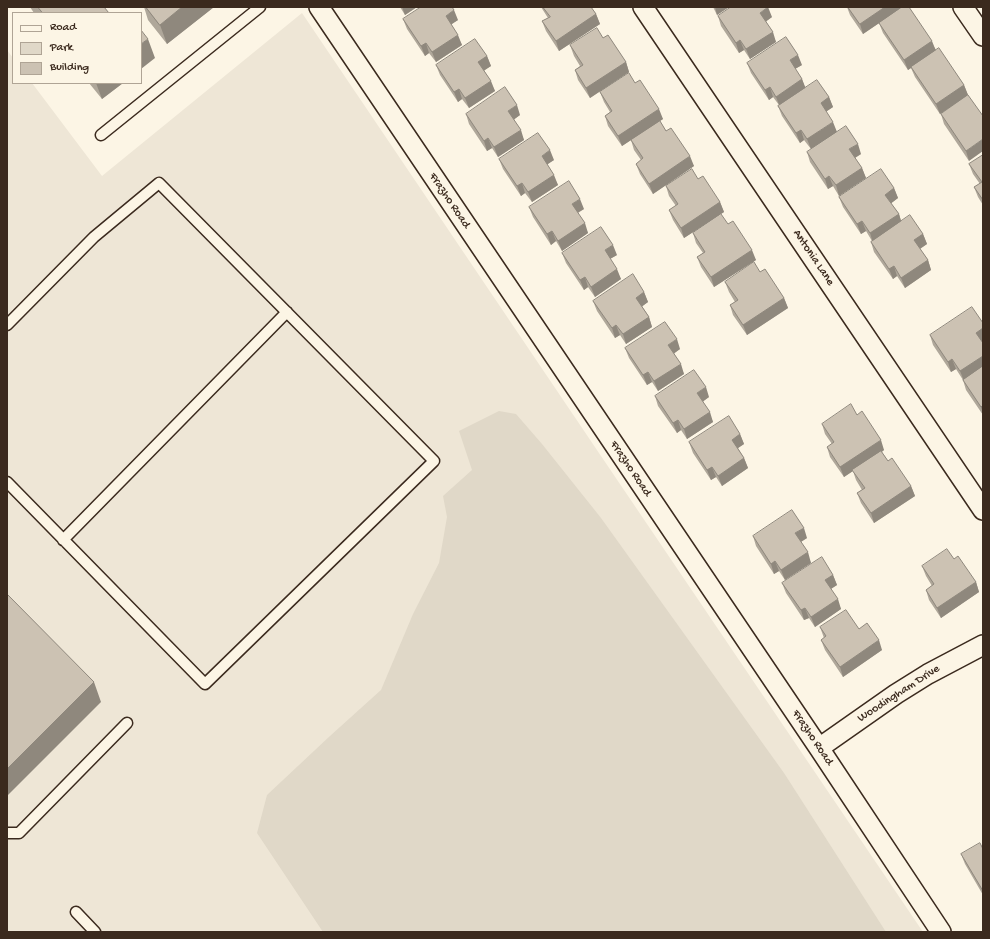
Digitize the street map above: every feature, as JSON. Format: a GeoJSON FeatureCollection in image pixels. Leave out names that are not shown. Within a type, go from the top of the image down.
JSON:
{"type":"FeatureCollection","features":[{"type":"Feature","properties":{"kind":"street","name":"Frazho Road"},"geometry":{"type":"LineString","coordinates":[[318,7],[819,748],[941,932]]}},
{"type":"Feature","properties":{"kind":"street","name":"Antonia Lane"},"geometry":{"type":"LineString","coordinates":[[643,7],[983,510]]}},
{"type":"Feature","properties":{"kind":"street"},"geometry":{"type":"LineString","coordinates":[[963,7],[983,36]]}},
{"type":"Feature","properties":{"kind":"street","name":"Woodingham Drive"},"geometry":{"type":"LineString","coordinates":[[819,748],[922,678],[983,645]]}},
{"type":"Feature","properties":{"kind":"lane"},"geometry":{"type":"LineString","coordinates":[[101,135],[260,7]]}},
{"type":"Feature","properties":{"kind":"lane"},"geometry":{"type":"LineString","coordinates":[[7,325],[94,236],[159,183],[434,461],[205,684],[7,482]]}},
{"type":"Feature","properties":{"kind":"lane"},"geometry":{"type":"LineString","coordinates":[[63,540],[287,312]]}},
{"type":"Feature","properties":{"kind":"lane"},"geometry":{"type":"LineString","coordinates":[[7,833],[19,833],[127,723]]}},
{"type":"Feature","properties":{"kind":"lane"},"geometry":{"type":"LineString","coordinates":[[76,912],[95,932]]}},
{"type":"Feature","properties":{"kind":"shaded area"},"geometry":{"type":"Polygon","coordinates":[[[302,13],[923,932],[7,932],[7,50],[12,57],[12,84],[33,84],[102,176],[302,13]]]}},
{"type":"Feature","properties":{"kind":"green space"},"geometry":{"type":"Polygon","coordinates":[[[499,411],[516,414],[601,518],[784,773],[886,932],[323,932],[257,833],[267,795],[381,690],[413,614],[439,563],[447,517],[443,496],[472,470],[459,431],[499,411]]]}},
{"type":"Feature","properties":{"kind":"building"},"geometry":{"type":"Polygon","coordinates":[[[38,7],[104,7],[108,12],[42,12],[38,7]]]}},
{"type":"Feature","properties":{"kind":"building"},"geometry":{"type":"Polygon","coordinates":[[[146,7],[182,7],[160,25],[146,7]]]}},
{"type":"Feature","properties":{"kind":"building"},"geometry":{"type":"Polygon","coordinates":[[[421,7],[452,7],[454,10],[446,16],[458,35],[432,52],[426,43],[421,46],[403,19],[421,7]]]}},
{"type":"Feature","properties":{"kind":"building"},"geometry":{"type":"Polygon","coordinates":[[[543,7],[591,7],[596,14],[556,41],[542,21],[550,17],[543,7]]]}},
{"type":"Feature","properties":{"kind":"building"},"geometry":{"type":"Polygon","coordinates":[[[731,7],[768,7],[760,13],[773,32],[746,49],[740,40],[736,43],[718,16],[731,7]]]}},
{"type":"Feature","properties":{"kind":"building"},"geometry":{"type":"Polygon","coordinates":[[[848,7],[885,7],[860,24],[848,7]]]}},
{"type":"Feature","properties":{"kind":"building"},"geometry":{"type":"Polygon","coordinates":[[[902,7],[909,7],[932,41],[904,60],[879,23],[902,7]]]}},
{"type":"Feature","properties":{"kind":"building"},"geometry":{"type":"Polygon","coordinates":[[[597,28],[603,38],[608,35],[626,62],[586,88],[575,70],[583,65],[570,45],[597,28]]]}},
{"type":"Feature","properties":{"kind":"building"},"geometry":{"type":"Polygon","coordinates":[[[142,31],[148,39],[142,43],[142,31]]]}},
{"type":"Feature","properties":{"kind":"building"},"geometry":{"type":"Polygon","coordinates":[[[786,37],[798,55],[790,60],[802,79],[776,97],[770,87],[765,90],[747,63],[786,37]]]}},
{"type":"Feature","properties":{"kind":"building"},"geometry":{"type":"Polygon","coordinates":[[[475,39],[487,56],[478,62],[491,81],[465,98],[459,89],[454,92],[436,65],[475,39]]]}},
{"type":"Feature","properties":{"kind":"building"},"geometry":{"type":"Polygon","coordinates":[[[939,48],[964,85],[936,104],[911,67],[939,48]]]}},
{"type":"Feature","properties":{"kind":"building"},"geometry":{"type":"Polygon","coordinates":[[[629,73],[635,83],[640,80],[659,109],[618,136],[605,116],[612,111],[600,92],[629,73]]]}},
{"type":"Feature","properties":{"kind":"building"},"geometry":{"type":"Polygon","coordinates":[[[817,80],[829,97],[821,103],[833,122],[807,139],[801,130],[796,133],[778,106],[817,80]]]}},
{"type":"Feature","properties":{"kind":"building"},"geometry":{"type":"Polygon","coordinates":[[[505,87],[517,105],[508,111],[521,130],[494,147],[488,138],[484,141],[466,114],[505,87]]]}},
{"type":"Feature","properties":{"kind":"building"},"geometry":{"type":"Polygon","coordinates":[[[968,95],[983,116],[983,139],[966,151],[941,114],[968,95]]]}},
{"type":"Feature","properties":{"kind":"building"},"geometry":{"type":"Polygon","coordinates":[[[660,121],[666,131],[671,128],[690,156],[649,184],[636,164],[643,158],[631,140],[660,121]]]}},
{"type":"Feature","properties":{"kind":"building"},"geometry":{"type":"Polygon","coordinates":[[[846,126],[858,144],[849,149],[862,168],[836,185],[829,176],[825,179],[807,152],[846,126]]]}},
{"type":"Feature","properties":{"kind":"building"},"geometry":{"type":"Polygon","coordinates":[[[538,133],[550,150],[542,156],[554,175],[528,192],[522,183],[517,186],[499,159],[538,133]]]}},
{"type":"Feature","properties":{"kind":"building"},"geometry":{"type":"Polygon","coordinates":[[[983,155],[983,200],[974,187],[982,182],[969,164],[983,155]]]}},
{"type":"Feature","properties":{"kind":"building"},"geometry":{"type":"Polygon","coordinates":[[[692,169],[698,179],[703,176],[720,202],[681,228],[669,210],[678,204],[666,186],[692,169]]]}},
{"type":"Feature","properties":{"kind":"building"},"geometry":{"type":"Polygon","coordinates":[[[881,169],[894,188],[885,195],[899,214],[870,233],[862,221],[857,224],[839,197],[881,169]]]}},
{"type":"Feature","properties":{"kind":"building"},"geometry":{"type":"Polygon","coordinates":[[[569,181],[580,199],[572,204],[585,223],[558,241],[552,231],[547,234],[529,207],[569,181]]]}},
{"type":"Feature","properties":{"kind":"building"},"geometry":{"type":"Polygon","coordinates":[[[721,214],[728,224],[733,221],[752,250],[711,277],[697,257],[705,252],[693,233],[721,214]]]}},
{"type":"Feature","properties":{"kind":"building"},"geometry":{"type":"Polygon","coordinates":[[[910,215],[923,234],[914,240],[928,260],[901,278],[894,266],[889,269],[871,242],[910,215]]]}},
{"type":"Feature","properties":{"kind":"building"},"geometry":{"type":"Polygon","coordinates":[[[601,227],[613,245],[605,250],[617,269],[591,287],[585,277],[580,280],[562,253],[601,227]]]}},
{"type":"Feature","properties":{"kind":"building"},"geometry":{"type":"Polygon","coordinates":[[[754,262],[760,272],[765,269],[784,298],[743,325],[730,305],[738,300],[725,282],[754,262]]]}},
{"type":"Feature","properties":{"kind":"building"},"geometry":{"type":"Polygon","coordinates":[[[633,274],[644,292],[636,298],[649,317],[623,334],[616,325],[612,328],[593,301],[633,274]]]}},
{"type":"Feature","properties":{"kind":"building"},"geometry":{"type":"Polygon","coordinates":[[[972,307],[983,323],[983,328],[976,333],[983,343],[983,356],[960,371],[952,359],[948,362],[930,335],[972,307]]]}},
{"type":"Feature","properties":{"kind":"building"},"geometry":{"type":"Polygon","coordinates":[[[665,322],[677,339],[668,345],[681,364],[654,381],[648,372],[643,375],[625,348],[665,322]]]}},
{"type":"Feature","properties":{"kind":"building"},"geometry":{"type":"Polygon","coordinates":[[[983,366],[983,405],[981,407],[963,380],[983,366]]]}},
{"type":"Feature","properties":{"kind":"building"},"geometry":{"type":"Polygon","coordinates":[[[694,370],[706,387],[697,393],[710,412],[684,429],[678,420],[673,423],[655,396],[694,370]]]}},
{"type":"Feature","properties":{"kind":"building"},"geometry":{"type":"Polygon","coordinates":[[[851,404],[857,415],[862,411],[881,440],[840,467],[827,447],[834,442],[822,424],[851,404]]]}},
{"type":"Feature","properties":{"kind":"building"},"geometry":{"type":"Polygon","coordinates":[[[729,416],[740,434],[732,440],[744,458],[718,476],[712,467],[707,470],[689,442],[729,416]]]}},
{"type":"Feature","properties":{"kind":"building"},"geometry":{"type":"Polygon","coordinates":[[[881,451],[888,461],[892,458],[911,486],[871,513],[857,493],[865,488],[852,470],[881,451]]]}},
{"type":"Feature","properties":{"kind":"building"},"geometry":{"type":"Polygon","coordinates":[[[792,510],[804,528],[795,533],[808,552],[781,570],[775,561],[771,564],[753,536],[792,510]]]}},
{"type":"Feature","properties":{"kind":"building"},"geometry":{"type":"Polygon","coordinates":[[[947,549],[954,559],[958,556],[976,582],[937,608],[926,590],[934,584],[922,566],[947,549]]]}},
{"type":"Feature","properties":{"kind":"building"},"geometry":{"type":"Polygon","coordinates":[[[822,557],[833,575],[825,580],[838,599],[811,617],[805,608],[801,610],[782,583],[822,557]]]}},
{"type":"Feature","properties":{"kind":"building"},"geometry":{"type":"Polygon","coordinates":[[[7,594],[94,682],[7,769],[7,594]]]}},
{"type":"Feature","properties":{"kind":"building"},"geometry":{"type":"Polygon","coordinates":[[[846,610],[859,629],[867,623],[879,640],[840,667],[821,640],[826,636],[820,627],[846,610]]]}},
{"type":"Feature","properties":{"kind":"building"},"geometry":{"type":"Polygon","coordinates":[[[980,843],[983,849],[983,891],[961,854],[980,843]]]}}]}
